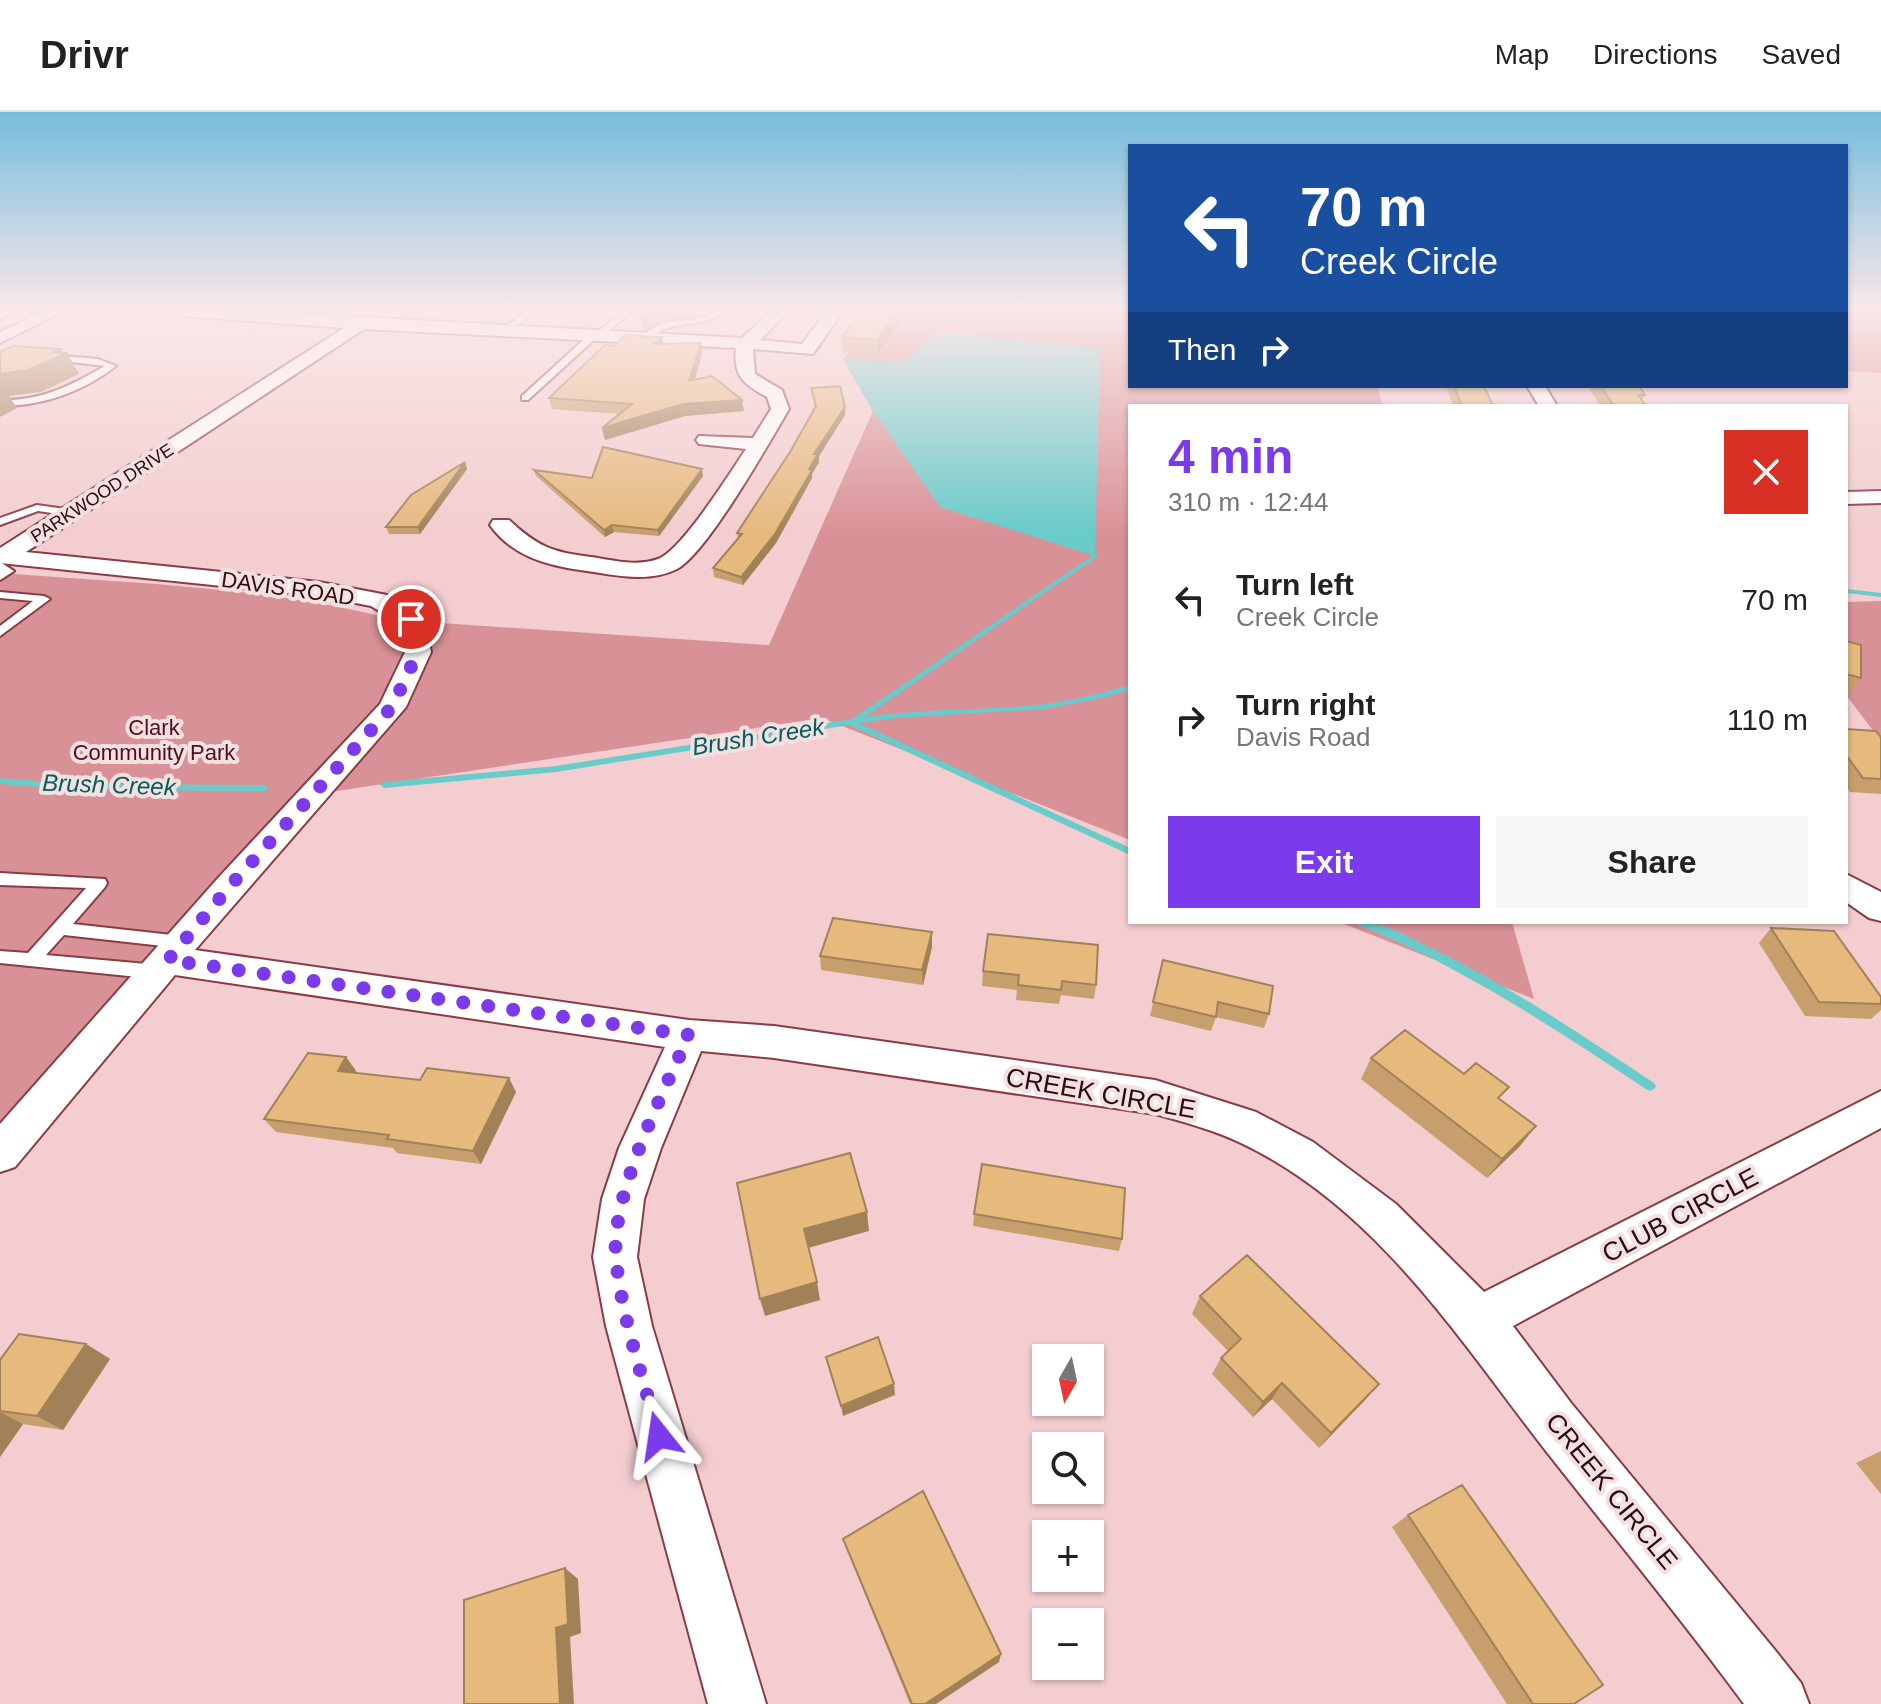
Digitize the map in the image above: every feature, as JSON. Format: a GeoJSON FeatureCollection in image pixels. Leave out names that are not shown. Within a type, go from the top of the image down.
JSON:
{"type":"FeatureCollection","features":[{"type":"Feature","properties":{"kind":"street","name":"PARKWOOD DRIVE"},"geometry":{"type":"LineString","coordinates":[[1,564],[72,513],[267,385]]}},
{"type":"Feature","properties":{"kind":"street"},"geometry":{"type":"LineString","coordinates":[[501,525],[524,547],[559,560],[637,571],[668,564],[686,549],[775,421],[779,400],[775,394],[758,385]]}},
{"type":"Feature","properties":{"kind":"street"},"geometry":{"type":"LineString","coordinates":[[706,440],[758,444]]}},
{"type":"Feature","properties":{"kind":"street"},"geometry":{"type":"LineString","coordinates":[[1848,498],[1881,497]]}},
{"type":"Feature","properties":{"kind":"street","name":"DAVIS ROAD"},"geometry":{"type":"LineString","coordinates":[[0,1154],[392,707],[418,652],[411,619],[378,600],[319,589],[1,564]]}},
{"type":"Feature","properties":{"kind":"street"},"geometry":{"type":"LineString","coordinates":[[1848,887],[1881,909]]}},
{"type":"Feature","properties":{"kind":"street","name":"CREEK CIRCLE"},"geometry":{"type":"LineString","coordinates":[[170,958],[689,1035],[774,1042],[1155,1097],[1206,1111],[1267,1136],[1328,1173],[1385,1221],[1477,1320],[1562,1432],[1719,1622],[1780,1704]]}},
{"type":"Feature","properties":{"kind":"street"},"geometry":{"type":"LineString","coordinates":[[689,1035],[640,1148],[623,1199],[615,1257],[633,1342],[737,1704]]}},
{"type":"Feature","properties":{"kind":"street","name":"CLUB CIRCLE"},"geometry":{"type":"LineString","coordinates":[[1477,1320],[1881,1108]]}},
{"type":"Feature","properties":{"kind":"lane"},"geometry":{"type":"LineString","coordinates":[[0,403],[26,405],[51,399],[76,385]]}},
{"type":"Feature","properties":{"kind":"lane"},"geometry":{"type":"LineString","coordinates":[[525,398],[540,385]]}},
{"type":"Feature","properties":{"kind":"lane"},"geometry":{"type":"LineString","coordinates":[[0,522],[37,508],[72,513]]}},
{"type":"Feature","properties":{"kind":"lane"},"geometry":{"type":"LineString","coordinates":[[0,595],[44,599],[0,632]]}},
{"type":"Feature","properties":{"kind":"lane"},"geometry":{"type":"LineString","coordinates":[[0,879],[99,883],[32,960]]}},
{"type":"Feature","properties":{"kind":"lane"},"geometry":{"type":"LineString","coordinates":[[60,929],[170,958]]}},
{"type":"Feature","properties":{"kind":"lane"},"geometry":{"type":"LineString","coordinates":[[0,957],[32,960],[170,958]]}},
{"type":"Feature","properties":{"kind":"green space","name":"Clark Community Park"},"geometry":{"type":"Polygon","coordinates":[[[858,385],[1378,388],[1382,404],[1128,404],[1128,839],[822,718],[330,792],[407,702],[400,657],[392,707],[0,1142],[0,573],[250,593],[396,620],[769,645],[873,411],[858,385]]]}},
{"type":"Feature","properties":{"kind":"green space"},"geometry":{"type":"Polygon","coordinates":[[[1881,601],[1881,741],[1848,698],[1848,602],[1881,601]]]}},
{"type":"Feature","properties":{"kind":"green space"},"geometry":{"type":"Polygon","coordinates":[[[1344,924],[1513,924],[1534,999],[1344,924]]]}},
{"type":"Feature","properties":{"kind":"water"},"geometry":{"type":"Polygon","coordinates":[[[858,385],[1099,385],[1095,556],[940,507],[858,385]]]}},
{"type":"Feature","properties":{"kind":"building"},"geometry":{"type":"Polygon","coordinates":[[[562,385],[724,385],[742,400],[683,404],[602,428],[632,404],[549,398],[562,385]]]}},
{"type":"Feature","properties":{"kind":"building"},"geometry":{"type":"Polygon","coordinates":[[[840,386],[845,407],[814,454],[818,454],[809,469],[812,470],[775,534],[741,577],[713,568],[742,534],[737,533],[816,406],[811,388],[840,386]]]}},
{"type":"Feature","properties":{"kind":"building"},"geometry":{"type":"Polygon","coordinates":[[[1455,388],[1485,388],[1492,404],[1461,404],[1455,388]]]}},
{"type":"Feature","properties":{"kind":"building"},"geometry":{"type":"Polygon","coordinates":[[[1602,388],[1640,388],[1645,395],[1638,395],[1645,404],[1613,404],[1602,388]]]}},
{"type":"Feature","properties":{"kind":"building"},"geometry":{"type":"Polygon","coordinates":[[[603,447],[702,469],[658,530],[612,525],[604,530],[534,470],[592,478],[603,447]]]}},
{"type":"Feature","properties":{"kind":"building"},"geometry":{"type":"Polygon","coordinates":[[[465,462],[418,527],[386,527],[411,495],[465,462]]]}},
{"type":"Feature","properties":{"kind":"building"},"geometry":{"type":"Polygon","coordinates":[[[1848,642],[1861,645],[1861,678],[1848,675],[1848,642]]]}},
{"type":"Feature","properties":{"kind":"building"},"geometry":{"type":"Polygon","coordinates":[[[1848,729],[1876,731],[1881,737],[1881,779],[1863,778],[1848,758],[1848,729]]]}},
{"type":"Feature","properties":{"kind":"building"},"geometry":{"type":"Polygon","coordinates":[[[833,918],[932,932],[922,970],[820,956],[833,918]]]}},
{"type":"Feature","properties":{"kind":"building"},"geometry":{"type":"Polygon","coordinates":[[[1771,928],[1834,931],[1881,997],[1881,1004],[1819,1002],[1771,928]]]}},
{"type":"Feature","properties":{"kind":"building"},"geometry":{"type":"Polygon","coordinates":[[[988,934],[1098,945],[1096,985],[1062,981],[1061,990],[1018,985],[1019,975],[983,971],[988,934]]]}},
{"type":"Feature","properties":{"kind":"building"},"geometry":{"type":"Polygon","coordinates":[[[1163,960],[1273,986],[1269,1014],[1218,1002],[1216,1017],[1153,1002],[1163,960]]]}},
{"type":"Feature","properties":{"kind":"building"},"geometry":{"type":"Polygon","coordinates":[[[1405,1030],[1464,1074],[1476,1063],[1509,1087],[1498,1098],[1536,1126],[1502,1159],[1371,1058],[1405,1030]]]}},
{"type":"Feature","properties":{"kind":"building"},"geometry":{"type":"Polygon","coordinates":[[[308,1053],[346,1057],[338,1071],[420,1080],[427,1068],[509,1078],[473,1151],[387,1139],[389,1135],[264,1119],[308,1053]]]}},
{"type":"Feature","properties":{"kind":"building"},"geometry":{"type":"Polygon","coordinates":[[[850,1153],[867,1212],[804,1229],[817,1282],[760,1299],[737,1183],[850,1153]]]}},
{"type":"Feature","properties":{"kind":"building"},"geometry":{"type":"Polygon","coordinates":[[[982,1164],[1125,1188],[1122,1239],[974,1214],[982,1164]]]}},
{"type":"Feature","properties":{"kind":"building"},"geometry":{"type":"Polygon","coordinates":[[[1247,1255],[1379,1384],[1331,1433],[1282,1383],[1263,1402],[1221,1358],[1241,1339],[1200,1296],[1247,1255]]]}},
{"type":"Feature","properties":{"kind":"building"},"geometry":{"type":"Polygon","coordinates":[[[19,1334],[86,1344],[37,1416],[0,1411],[0,1360],[19,1334]]]}},
{"type":"Feature","properties":{"kind":"building"},"geometry":{"type":"Polygon","coordinates":[[[878,1337],[894,1384],[841,1406],[826,1357],[878,1337]]]}},
{"type":"Feature","properties":{"kind":"building"},"geometry":{"type":"Polygon","coordinates":[[[1462,1485],[1603,1685],[1574,1704],[1533,1704],[1408,1515],[1462,1485]]]}},
{"type":"Feature","properties":{"kind":"building"},"geometry":{"type":"Polygon","coordinates":[[[923,1491],[1001,1654],[925,1704],[912,1704],[843,1539],[923,1491]]]}},
{"type":"Feature","properties":{"kind":"building"},"geometry":{"type":"Polygon","coordinates":[[[565,1568],[568,1624],[556,1628],[560,1704],[464,1704],[464,1600],[565,1568]]]}},
{"type":"Feature","properties":{"kind":"waterway"},"geometry":{"type":"LineString","coordinates":[[856,720],[1095,556]]}},
{"type":"Feature","properties":{"kind":"waterway","name":"Brush Creek"},"geometry":{"type":"LineString","coordinates":[[1848,591],[1881,595]]}},
{"type":"Feature","properties":{"kind":"waterway","name":"Brush Creek"},"geometry":{"type":"LineString","coordinates":[[384,785],[556,769],[896,715],[1044,707],[1128,688]]}},
{"type":"Feature","properties":{"kind":"waterway"},"geometry":{"type":"LineString","coordinates":[[853,724],[1128,851]]}},
{"type":"Feature","properties":{"kind":"waterway","name":"Brush Creek"},"geometry":{"type":"LineString","coordinates":[[0,781],[75,787],[265,788]]}},
{"type":"Feature","properties":{"kind":"waterway"},"geometry":{"type":"LineString","coordinates":[[1368,924],[1475,975],[1650,1086]]}},
{"type":"Feature","properties":{"kind":"route"},"geometry":{"type":"LineString","coordinates":[[411,619],[418,652],[392,707],[231,885],[168,960],[689,1035],[640,1148],[623,1199],[615,1257],[629,1326],[659,1436]]}}]}
